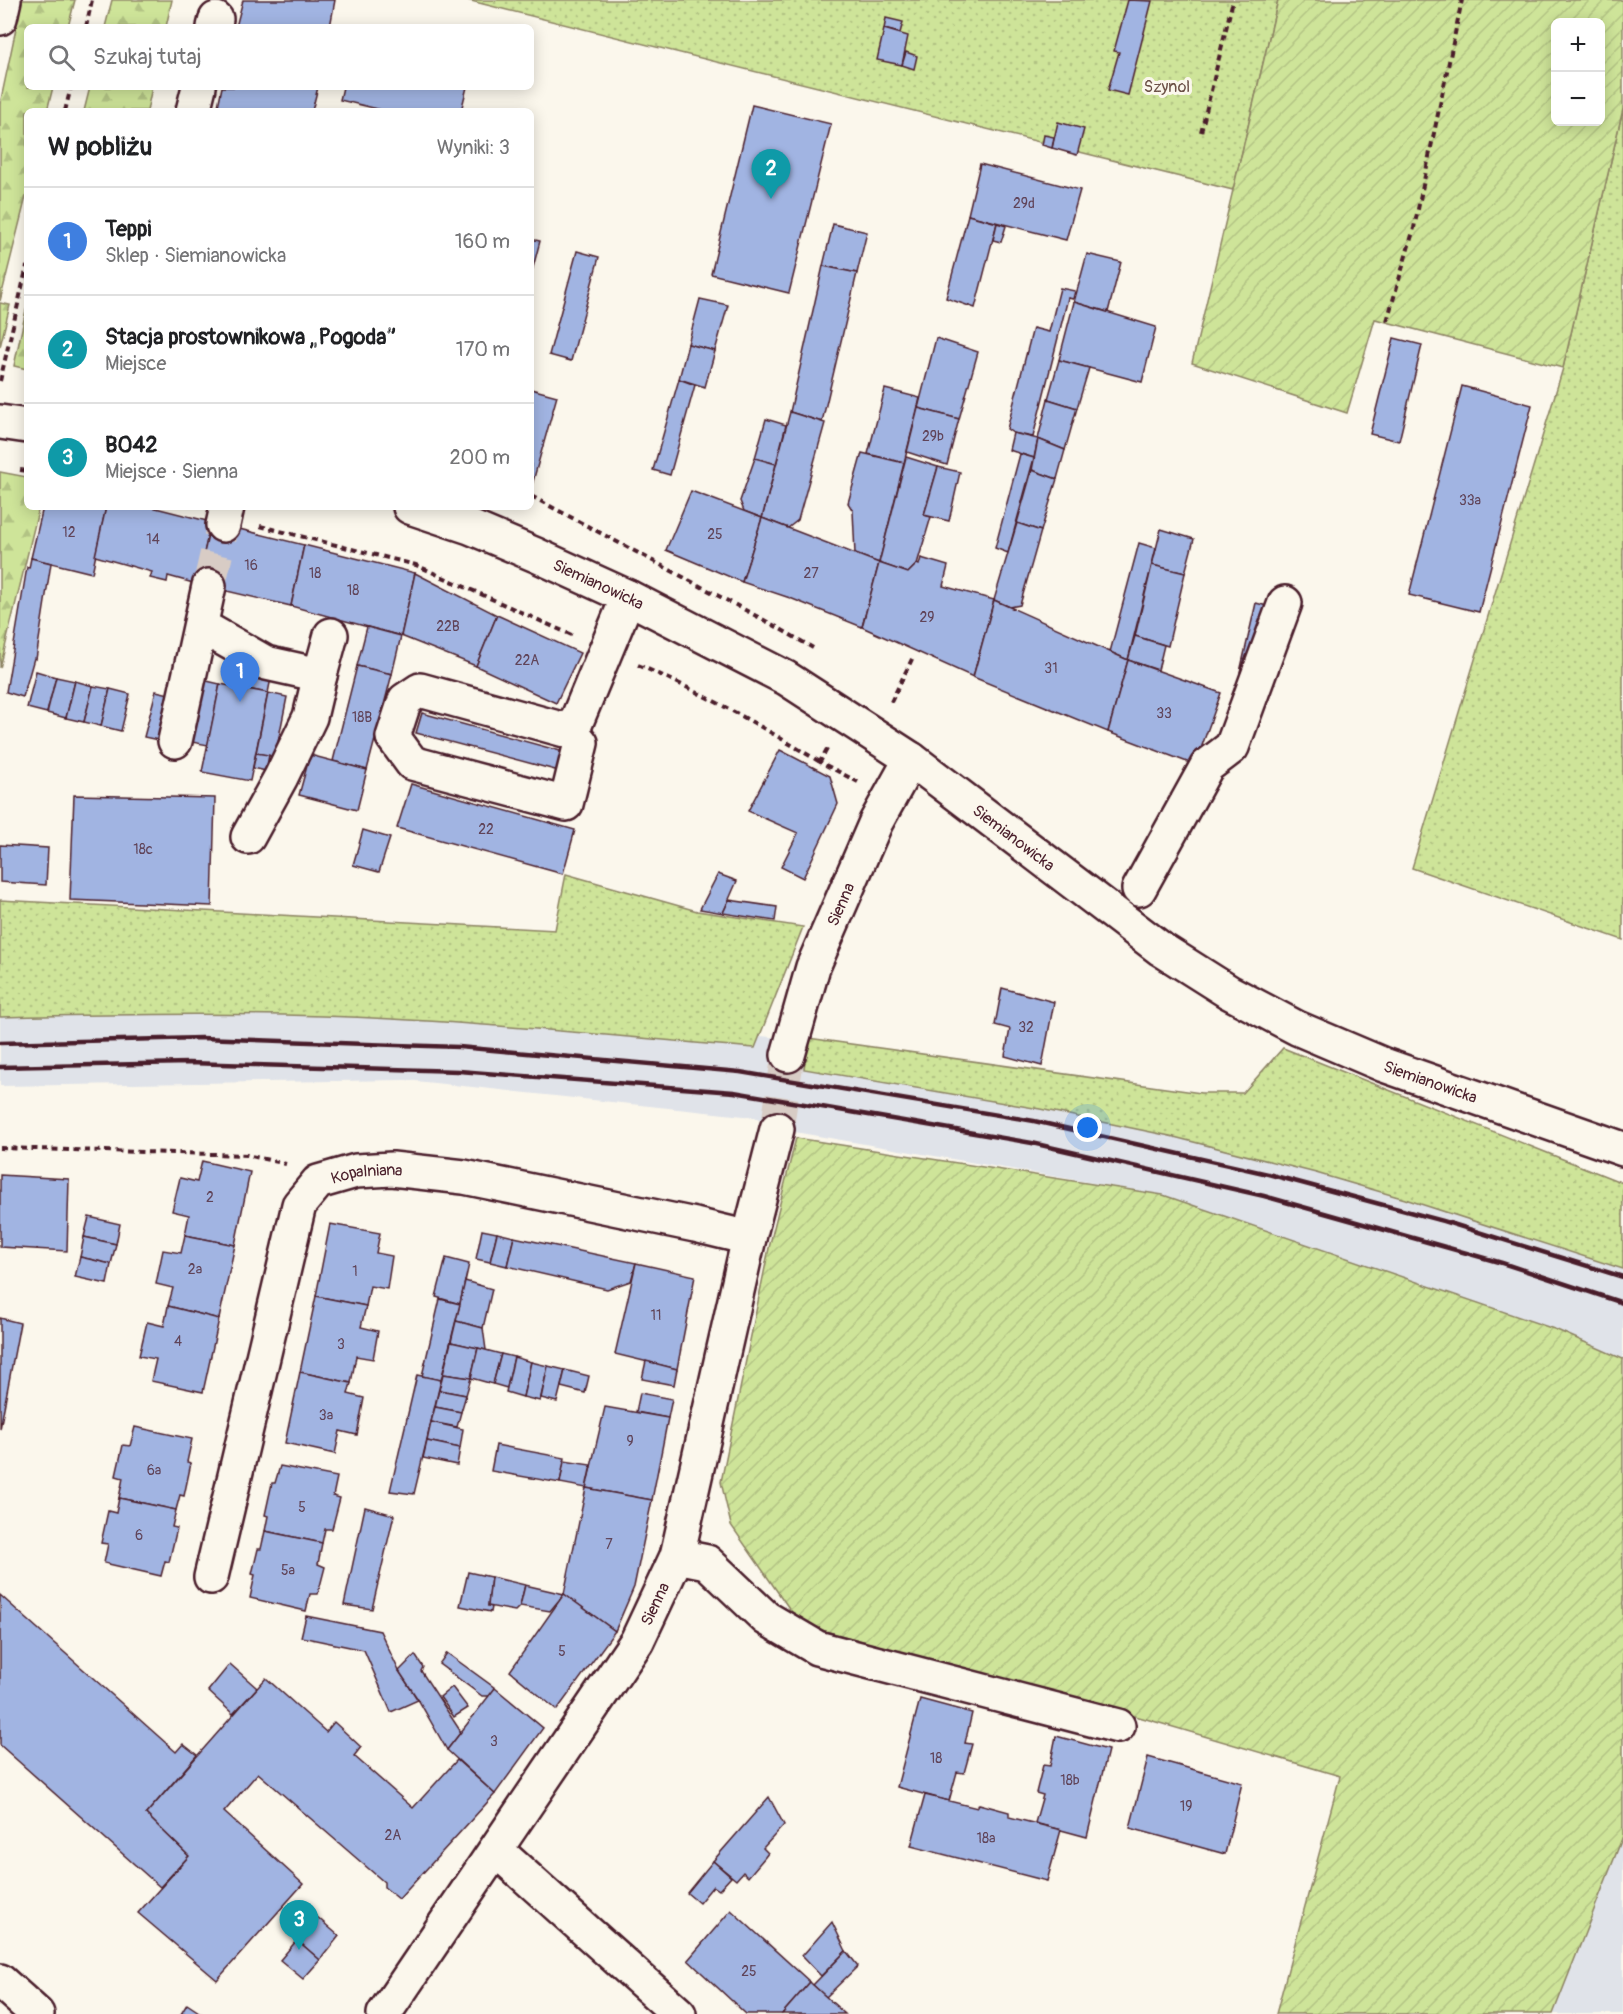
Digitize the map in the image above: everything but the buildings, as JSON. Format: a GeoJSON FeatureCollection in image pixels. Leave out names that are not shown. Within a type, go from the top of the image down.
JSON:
{"type":"FeatureCollection","features":[{"type":"Feature","properties":{"kind":"street"},"geometry":{"type":"LineString","coordinates":[[0,18],[4,0]]}},
{"type":"Feature","properties":{"kind":"street"},"geometry":{"type":"LineString","coordinates":[[194,108],[198,90]]}},
{"type":"Feature","properties":{"kind":"street"},"geometry":{"type":"LineString","coordinates":[[0,422],[24,426]]}},
{"type":"Feature","properties":{"kind":"street","name":"Siemianowicka"},"geometry":{"type":"LineString","coordinates":[[419,510],[470,527],[628,597],[786,678],[911,759],[1144,936],[1229,992],[1297,1028],[1384,1065],[1623,1149]]}},
{"type":"Feature","properties":{"kind":"street"},"geometry":{"type":"LineString","coordinates":[[175,741],[209,586]]}},
{"type":"Feature","properties":{"kind":"street"},"geometry":{"type":"LineString","coordinates":[[572,732],[628,597]]}},
{"type":"Feature","properties":{"kind":"street"},"geometry":{"type":"LineString","coordinates":[[1139,889],[1207,766],[1232,747],[1285,603]]}},
{"type":"Feature","properties":{"kind":"street"},"geometry":{"type":"LineString","coordinates":[[201,626],[266,663],[320,675]]}},
{"type":"Feature","properties":{"kind":"street"},"geometry":{"type":"LineString","coordinates":[[248,837],[310,717],[331,635]]}},
{"type":"Feature","properties":{"kind":"street"},"geometry":{"type":"LineString","coordinates":[[420,690],[572,732],[581,743],[566,804],[412,763],[393,737],[405,700],[420,690]]}},
{"type":"Feature","properties":{"kind":"street","name":"Sienna"},"geometry":{"type":"LineString","coordinates":[[788,1055],[813,967],[876,822],[911,759]]}},
{"type":"Feature","properties":{"kind":"street","name":"Sienna"},"geometry":{"type":"LineString","coordinates":[[384,2014],[637,1641],[677,1556],[749,1238],[777,1129]]}},
{"type":"Feature","properties":{"kind":"street","name":"Kopalniana"},"geometry":{"type":"LineString","coordinates":[[211,1577],[299,1205],[318,1182],[356,1171],[392,1170],[464,1177],[749,1238]]}},
{"type":"Feature","properties":{"kind":"street"},"geometry":{"type":"LineString","coordinates":[[677,1556],[708,1562],[766,1618],[817,1648],[1118,1726]]}},
{"type":"Feature","properties":{"kind":"street"},"geometry":{"type":"LineString","coordinates":[[496,1850],[679,2014]]}},
{"type":"Feature","properties":{"kind":"street"},"geometry":{"type":"LineString","coordinates":[[0,1981],[37,2014]]}},
{"type":"Feature","properties":{"kind":"path"},"geometry":{"type":"LineString","coordinates":[[87,24],[92,0]]}},
{"type":"Feature","properties":{"kind":"path"},"geometry":{"type":"LineString","coordinates":[[1201,132],[1233,0]]}},
{"type":"Feature","properties":{"kind":"path"},"geometry":{"type":"LineString","coordinates":[[1387,321],[1414,228],[1462,0]]}},
{"type":"Feature","properties":{"kind":"path"},"geometry":{"type":"LineString","coordinates":[[66,108],[70,90]]}},
{"type":"Feature","properties":{"kind":"path"},"geometry":{"type":"LineString","coordinates":[[0,381],[24,278]]}},
{"type":"Feature","properties":{"kind":"path"},"geometry":{"type":"LineString","coordinates":[[20,470],[24,471]]}},
{"type":"Feature","properties":{"kind":"path"},"geometry":{"type":"LineString","coordinates":[[534,498],[757,616],[818,652]]}},
{"type":"Feature","properties":{"kind":"path"},"geometry":{"type":"LineString","coordinates":[[225,516],[416,565],[677,681],[746,717],[819,762],[859,783],[859,790]]}},
{"type":"Feature","properties":{"kind":"path"},"geometry":{"type":"LineString","coordinates":[[889,706],[913,657]]}},
{"type":"Feature","properties":{"kind":"path"},"geometry":{"type":"LineString","coordinates":[[819,762],[847,717]]}},
{"type":"Feature","properties":{"kind":"path"},"geometry":{"type":"LineString","coordinates":[[0,1148],[247,1155],[296,1168],[318,1182]]}},
{"type":"Feature","properties":{"kind":"shaded area"},"geometry":{"type":"Polygon","coordinates":[[[399,1002],[846,1044],[1041,1109],[1170,1136],[1316,1173],[1623,1269],[1623,1359],[1557,1330],[1163,1195],[777,1129],[753,1117],[406,1080],[0,1086],[0,1009],[399,1002]]]}},
{"type":"Feature","properties":{"kind":"shaded area"},"geometry":{"type":"Polygon","coordinates":[[[1623,1836],[1623,2014],[1553,2014],[1623,1836]]]}},
{"type":"Feature","properties":{"kind":"green space"},"geometry":{"type":"Polygon","coordinates":[[[22,0],[75,0],[69,24],[24,24],[24,90],[52,90],[48,108],[24,108],[24,205],[0,301],[0,104],[22,0]]]}},
{"type":"Feature","properties":{"kind":"green space"},"geometry":{"type":"Polygon","coordinates":[[[112,0],[172,0],[167,24],[106,24],[112,0]]]}},
{"type":"Feature","properties":{"kind":"green space","name":"Szynol"},"geometry":{"type":"Polygon","coordinates":[[[467,0],[1278,0],[1233,190],[467,0]]]}},
{"type":"Feature","properties":{"kind":"green space"},"geometry":{"type":"Polygon","coordinates":[[[1278,0],[1623,0],[1623,109],[1563,368],[1375,319],[1347,413],[1192,363],[1278,0]]]}},
{"type":"Feature","properties":{"kind":"green space"},"geometry":{"type":"Polygon","coordinates":[[[89,90],[151,90],[148,108],[85,108],[89,90]]]}},
{"type":"Feature","properties":{"kind":"green space"},"geometry":{"type":"Polygon","coordinates":[[[1623,109],[1623,940],[1412,868],[1563,368],[1623,109]]]}},
{"type":"Feature","properties":{"kind":"green space"},"geometry":{"type":"Polygon","coordinates":[[[0,303],[10,305],[0,347],[0,303]]]}},
{"type":"Feature","properties":{"kind":"green space"},"geometry":{"type":"Polygon","coordinates":[[[24,319],[24,368],[14,366],[24,319]]]}},
{"type":"Feature","properties":{"kind":"green space"},"geometry":{"type":"Polygon","coordinates":[[[0,472],[24,476],[24,510],[38,510],[0,668],[0,472]]]}},
{"type":"Feature","properties":{"kind":"green space"},"geometry":{"type":"Polygon","coordinates":[[[566,874],[697,911],[803,927],[755,1048],[392,1019],[196,1014],[0,1017],[0,900],[555,930],[566,874]]]}},
{"type":"Feature","properties":{"kind":"green space"},"geometry":{"type":"Polygon","coordinates":[[[808,1038],[1201,1093],[1243,1093],[1283,1048],[1623,1183],[1623,1269],[1405,1199],[1316,1173],[1170,1136],[1040,1109],[804,1069],[808,1038]]]}},
{"type":"Feature","properties":{"kind":"green space"},"geometry":{"type":"Polygon","coordinates":[[[796,1138],[1163,1195],[1557,1330],[1623,1359],[1623,1836],[1553,2014],[1276,2014],[1340,1776],[1146,1719],[800,1624],[731,1525],[721,1482],[769,1248],[796,1138]]]}},
{"type":"Feature","properties":{"kind":"tunnel"},"geometry":{"type":"LineString","coordinates":[[209,586],[223,525]]}},
{"type":"Feature","properties":{"kind":"tunnel"},"geometry":{"type":"LineString","coordinates":[[777,1129],[788,1055]]}},
{"type":"Feature","properties":{"kind":"railway"},"geometry":{"type":"LineString","coordinates":[[0,1043],[201,1038],[459,1047],[740,1072],[1034,1121],[1268,1174],[1443,1221],[1623,1277]]}},
{"type":"Feature","properties":{"kind":"railway"},"geometry":{"type":"LineString","coordinates":[[0,1067],[188,1063],[459,1071],[734,1092],[1032,1143],[1264,1196],[1502,1263],[1623,1303]]}},
{"type":"Feature","properties":{"kind":"place","name":"Stacja prostownikowa „Pogoda”"},"geometry":{"type":"Point","coordinates":[771,199]}},
{"type":"Feature","properties":{"kind":"place","name":"Teppi"},"geometry":{"type":"Point","coordinates":[240,702]}},
{"type":"Feature","properties":{"kind":"place","name":"B042"},"geometry":{"type":"Point","coordinates":[299,1950]}}]}
